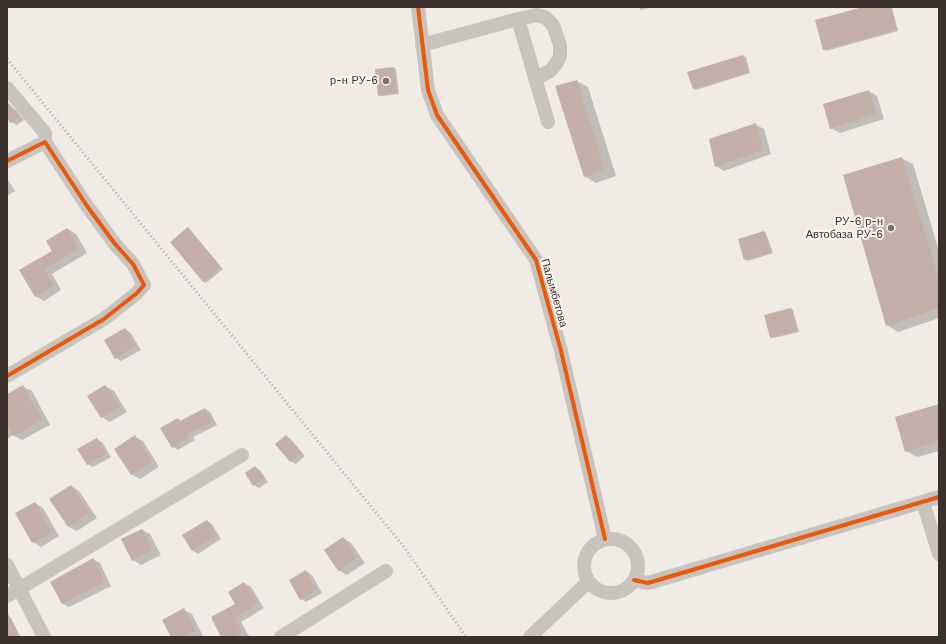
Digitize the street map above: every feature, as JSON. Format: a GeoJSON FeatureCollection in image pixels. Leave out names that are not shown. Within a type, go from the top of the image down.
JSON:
{"type":"FeatureCollection","features":[{"type":"Feature","properties":{"kind":"street","name":"Палымбетова"},"geometry":{"type":"LineString","coordinates":[[418,7],[428,90],[437,115],[536,260],[561,351],[605,539]]}},
{"type":"Feature","properties":{"kind":"street"},"geometry":{"type":"LineString","coordinates":[[422,45],[537,15],[546,18],[553,25],[560,45],[560,56],[550,71],[535,79]]}},
{"type":"Feature","properties":{"kind":"street"},"geometry":{"type":"LineString","coordinates":[[518,19],[548,122]]}},
{"type":"Feature","properties":{"kind":"street"},"geometry":{"type":"LineString","coordinates":[[7,88],[45,133],[45,142],[87,206],[115,244],[133,264],[144,285],[137,293],[104,319],[7,376]]}},
{"type":"Feature","properties":{"kind":"street"},"geometry":{"type":"LineString","coordinates":[[7,161],[45,142]]}},
{"type":"Feature","properties":{"kind":"street"},"geometry":{"type":"LineString","coordinates":[[7,596],[242,455]]}},
{"type":"Feature","properties":{"kind":"street"},"geometry":{"type":"LineString","coordinates":[[634,580],[648,583],[939,497]]}},
{"type":"Feature","properties":{"kind":"street"},"geometry":{"type":"LineString","coordinates":[[922,502],[939,554]]}},
{"type":"Feature","properties":{"kind":"street"},"geometry":{"type":"LineString","coordinates":[[605,539],[623,541],[630,546],[638,562],[634,580],[621,592],[612,594],[603,592],[588,582],[584,573],[583,564],[585,556],[597,542],[605,539]]}},
{"type":"Feature","properties":{"kind":"street"},"geometry":{"type":"LineString","coordinates":[[7,565],[44,637]]}},
{"type":"Feature","properties":{"kind":"street"},"geometry":{"type":"LineString","coordinates":[[281,637],[386,571]]}},
{"type":"Feature","properties":{"kind":"street"},"geometry":{"type":"LineString","coordinates":[[530,637],[588,582]]}},
{"type":"Feature","properties":{"kind":"building"},"geometry":{"type":"Polygon","coordinates":[[[863,7],[890,7],[897,30],[823,50],[815,20],[863,7]]]}},
{"type":"Feature","properties":{"kind":"building"},"geometry":{"type":"Polygon","coordinates":[[[743,55],[749,72],[693,89],[687,72],[743,55]]]}},
{"type":"Feature","properties":{"kind":"building","name":"р-н РУ-6"},"geometry":{"type":"Polygon","coordinates":[[[394,67],[397,93],[378,96],[375,69],[394,67]]]}},
{"type":"Feature","properties":{"kind":"building"},"geometry":{"type":"Polygon","coordinates":[[[577,80],[605,170],[584,177],[555,86],[577,80]]]}},
{"type":"Feature","properties":{"kind":"building"},"geometry":{"type":"Polygon","coordinates":[[[869,90],[876,114],[830,129],[823,104],[869,90]]]}},
{"type":"Feature","properties":{"kind":"building"},"geometry":{"type":"Polygon","coordinates":[[[7,101],[19,117],[10,123],[7,118],[7,101]]]}},
{"type":"Feature","properties":{"kind":"building"},"geometry":{"type":"Polygon","coordinates":[[[756,123],[763,150],[715,167],[709,139],[756,123]]]}},
{"type":"Feature","properties":{"kind":"building","name":"РУ-6 р-н Автобаза РУ-6"},"geometry":{"type":"Polygon","coordinates":[[[902,157],[939,280],[939,308],[886,326],[843,175],[902,157]]]}},
{"type":"Feature","properties":{"kind":"building"},"geometry":{"type":"Polygon","coordinates":[[[188,227],[221,267],[203,282],[170,242],[188,227]]]}},
{"type":"Feature","properties":{"kind":"building"},"geometry":{"type":"Polygon","coordinates":[[[67,228],[79,248],[44,269],[54,285],[35,297],[19,270],[52,251],[46,241],[67,228]]]}},
{"type":"Feature","properties":{"kind":"building"},"geometry":{"type":"Polygon","coordinates":[[[764,231],[771,252],[744,260],[738,239],[764,231]]]}},
{"type":"Feature","properties":{"kind":"building"},"geometry":{"type":"Polygon","coordinates":[[[791,308],[797,331],[770,338],[764,315],[791,308]]]}},
{"type":"Feature","properties":{"kind":"building"},"geometry":{"type":"Polygon","coordinates":[[[125,328],[136,346],[115,359],[104,340],[125,328]]]}},
{"type":"Feature","properties":{"kind":"building"},"geometry":{"type":"Polygon","coordinates":[[[23,385],[42,420],[13,436],[7,425],[7,394],[23,385]]]}},
{"type":"Feature","properties":{"kind":"building"},"geometry":{"type":"Polygon","coordinates":[[[105,385],[120,407],[101,418],[87,396],[105,385]]]}},
{"type":"Feature","properties":{"kind":"building"},"geometry":{"type":"Polygon","coordinates":[[[939,404],[939,441],[905,452],[895,417],[939,404]]]}},
{"type":"Feature","properties":{"kind":"building"},"geometry":{"type":"Polygon","coordinates":[[[205,408],[212,422],[188,434],[190,437],[172,448],[160,428],[178,418],[180,421],[205,408]]]}},
{"type":"Feature","properties":{"kind":"building"},"geometry":{"type":"Polygon","coordinates":[[[135,435],[152,462],[131,475],[114,449],[135,435]]]}},
{"type":"Feature","properties":{"kind":"building"},"geometry":{"type":"Polygon","coordinates":[[[286,435],[301,453],[290,462],[275,444],[286,435]]]}},
{"type":"Feature","properties":{"kind":"building"},"geometry":{"type":"Polygon","coordinates":[[[97,438],[106,454],[87,465],[77,449],[97,438]]]}},
{"type":"Feature","properties":{"kind":"building"},"geometry":{"type":"Polygon","coordinates":[[[255,466],[264,478],[253,486],[245,473],[255,466]]]}},
{"type":"Feature","properties":{"kind":"building"},"geometry":{"type":"Polygon","coordinates":[[[71,485],[90,513],[68,527],[49,499],[71,485]]]}},
{"type":"Feature","properties":{"kind":"building"},"geometry":{"type":"Polygon","coordinates":[[[35,502],[52,532],[32,543],[15,513],[35,502]]]}},
{"type":"Feature","properties":{"kind":"building"},"geometry":{"type":"Polygon","coordinates":[[[207,520],[217,536],[192,551],[182,535],[207,520]]]}},
{"type":"Feature","properties":{"kind":"building"},"geometry":{"type":"Polygon","coordinates":[[[142,529],[153,550],[132,561],[121,539],[142,529]]]}},
{"type":"Feature","properties":{"kind":"building"},"geometry":{"type":"Polygon","coordinates":[[[343,537],[357,558],[338,571],[324,550],[343,537]]]}},
{"type":"Feature","properties":{"kind":"building"},"geometry":{"type":"Polygon","coordinates":[[[93,558],[105,582],[62,604],[50,582],[93,558]]]}},
{"type":"Feature","properties":{"kind":"building"},"geometry":{"type":"Polygon","coordinates":[[[306,570],[317,590],[300,600],[289,580],[306,570]]]}},
{"type":"Feature","properties":{"kind":"building"},"geometry":{"type":"Polygon","coordinates":[[[244,582],[258,604],[235,618],[242,632],[233,637],[221,637],[211,617],[235,604],[228,592],[244,582]]]}},
{"type":"Feature","properties":{"kind":"building"},"geometry":{"type":"Polygon","coordinates":[[[184,608],[195,631],[183,637],[171,637],[162,620],[184,608]]]}},
{"type":"Feature","properties":{"kind":"building"},"geometry":{"type":"Polygon","coordinates":[[[7,612],[20,637],[7,637],[7,612]]]}},
{"type":"Feature","properties":{"kind":"railway"},"geometry":{"type":"LineString","coordinates":[[7,59],[404,547],[466,637]]}},
{"type":"Feature","properties":{"kind":"cycle path"},"geometry":{"type":"LineString","coordinates":[[418,7],[428,90],[437,115],[536,260],[561,351],[605,539]]}},
{"type":"Feature","properties":{"kind":"cycle path"},"geometry":{"type":"LineString","coordinates":[[7,161],[45,142],[87,206],[115,244],[133,264],[144,285],[137,293],[104,319],[7,376]]}},
{"type":"Feature","properties":{"kind":"cycle path"},"geometry":{"type":"LineString","coordinates":[[634,580],[648,583],[939,497]]}},
{"type":"Feature","properties":{"kind":"place","name":"р-н РУ-6"},"geometry":{"type":"Point","coordinates":[386,81]}},
{"type":"Feature","properties":{"kind":"place","name":"РУ-6 р-н Автобаза РУ-6"},"geometry":{"type":"Point","coordinates":[891,228]}}]}
